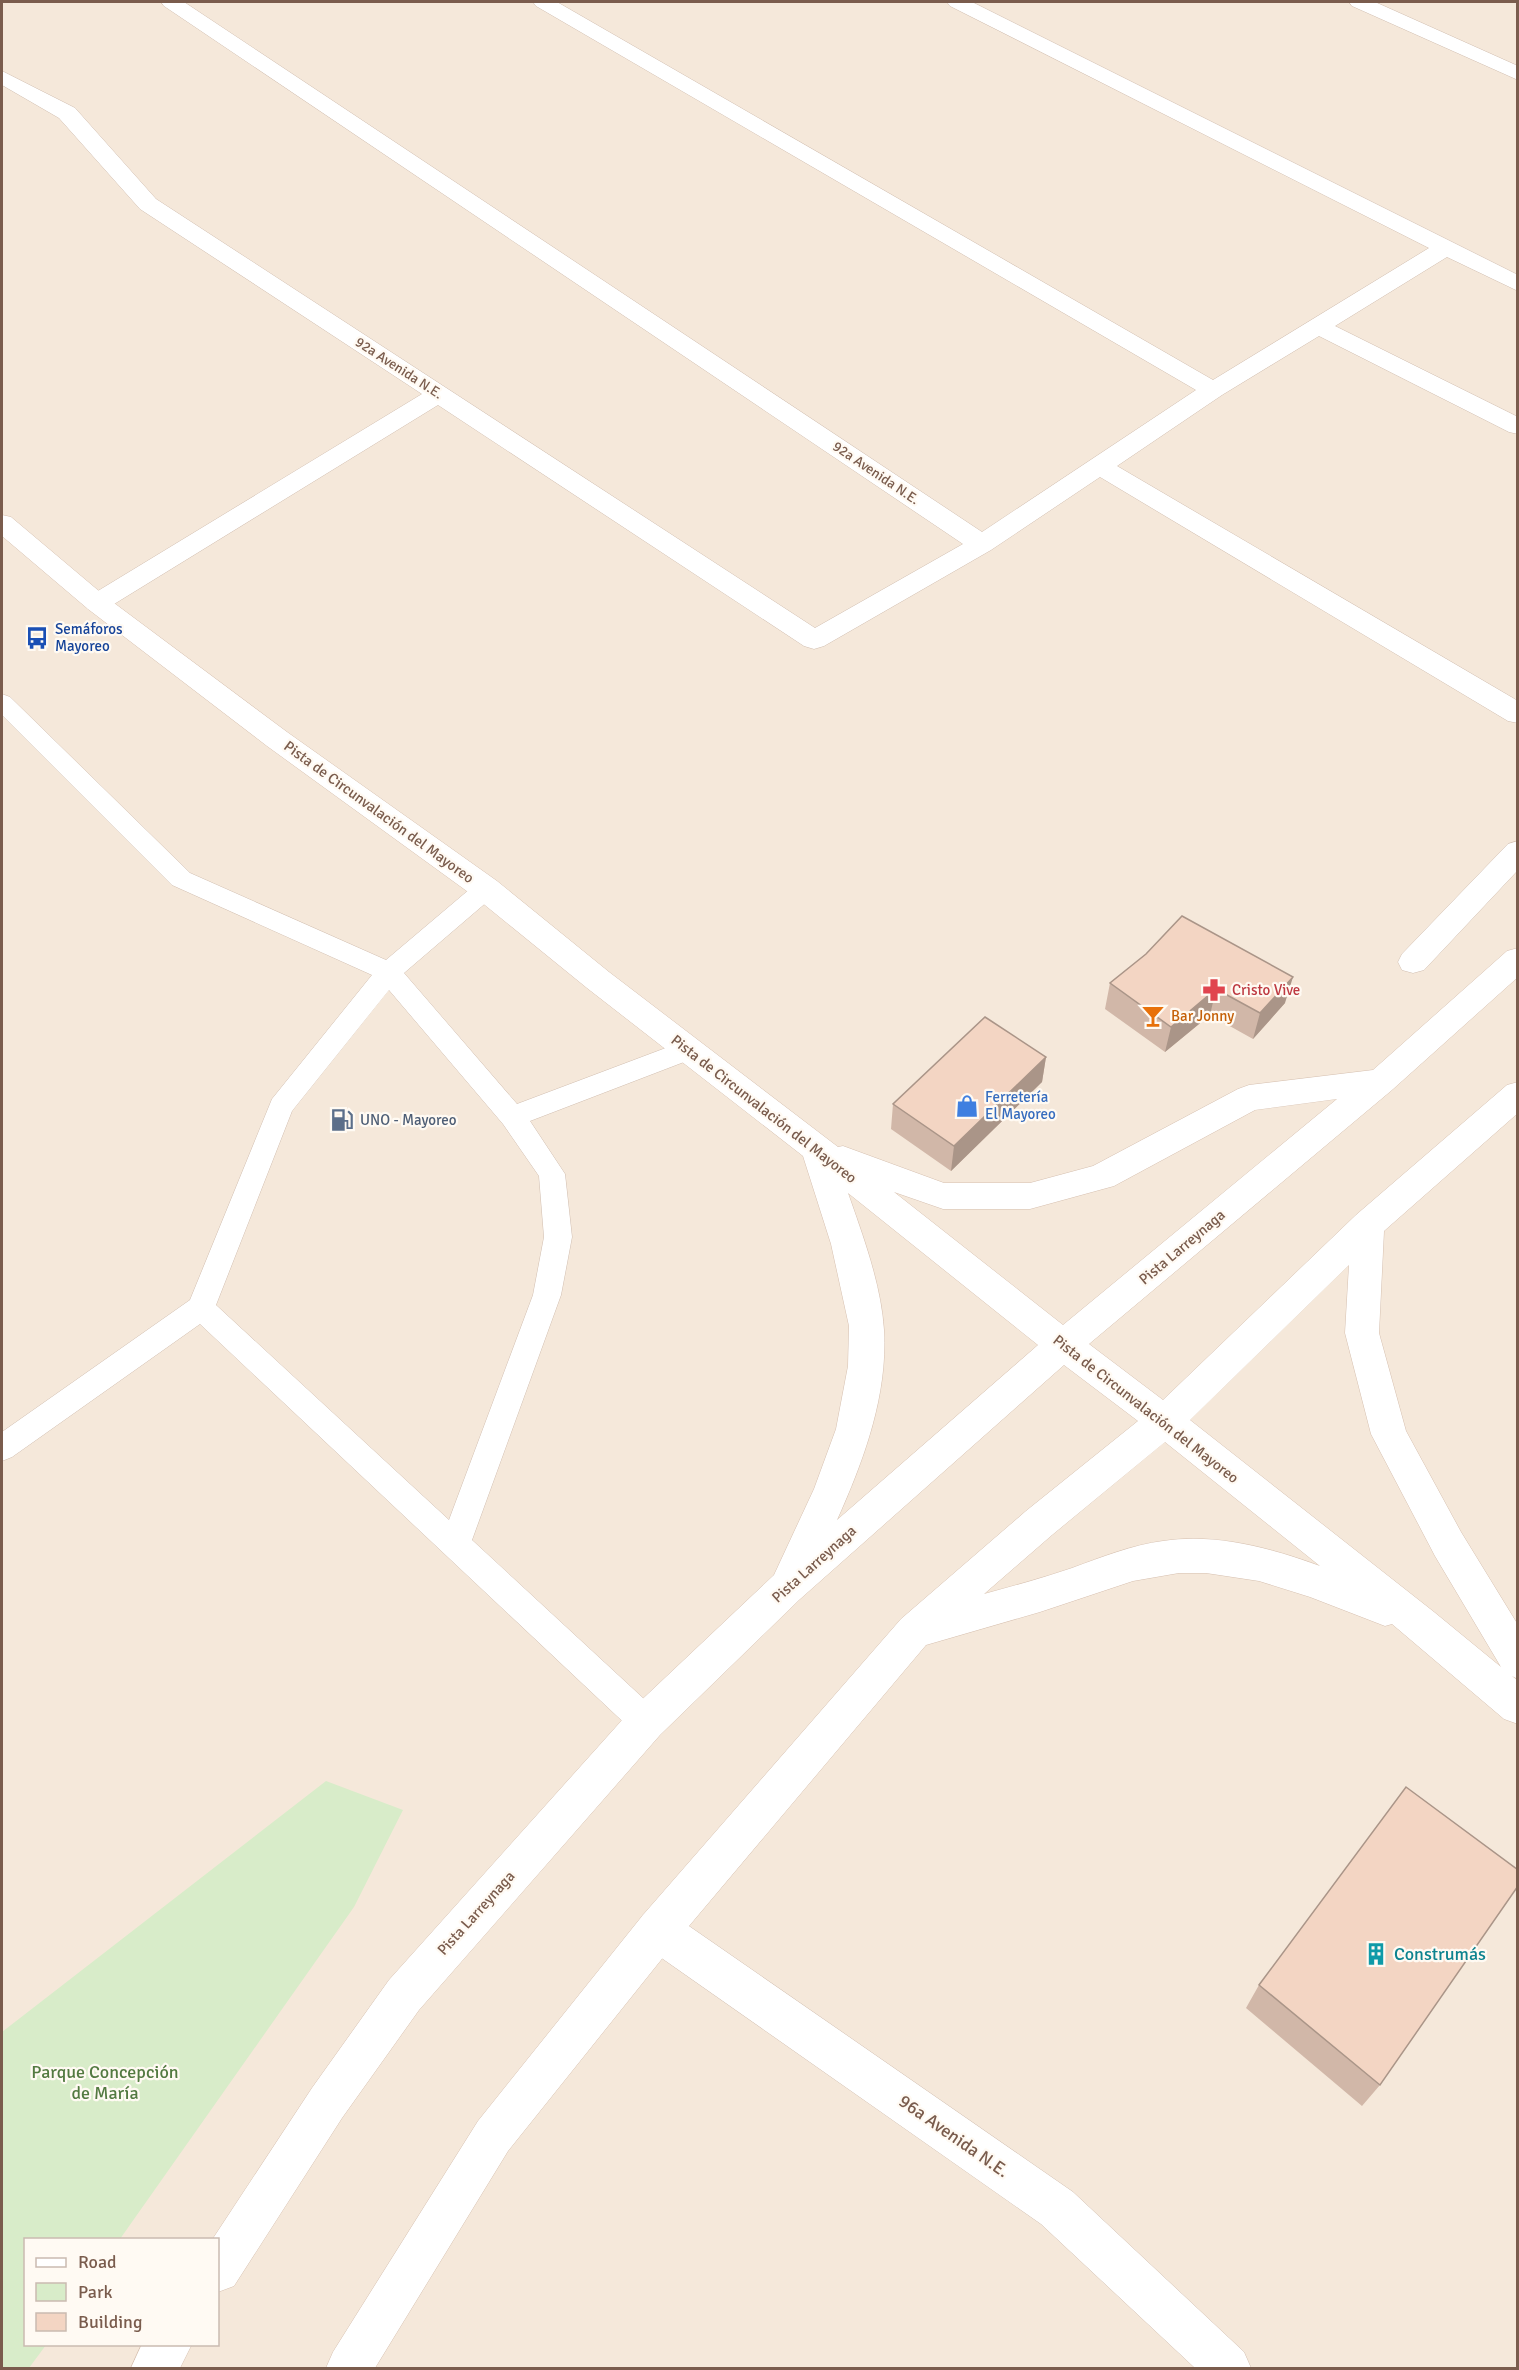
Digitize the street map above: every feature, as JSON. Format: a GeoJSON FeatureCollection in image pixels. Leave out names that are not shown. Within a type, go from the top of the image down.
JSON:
{"type":"FeatureCollection","features":[{"type":"Feature","properties":{"kind":"street","name":"92a Avenida N.E."},"geometry":{"type":"LineString","coordinates":[[2,77],[67,113],[147,204],[814,640],[982,544],[171,2]]}},
{"type":"Feature","properties":{"kind":"street"},"geometry":{"type":"LineString","coordinates":[[543,2],[1213,390]]}},
{"type":"Feature","properties":{"kind":"street"},"geometry":{"type":"LineString","coordinates":[[957,2],[1518,284]]}},
{"type":"Feature","properties":{"kind":"street"},"geometry":{"type":"LineString","coordinates":[[1359,2],[1518,74]]}},
{"type":"Feature","properties":{"kind":"street"},"geometry":{"type":"LineString","coordinates":[[982,544],[1213,390],[1446,248]]}},
{"type":"Feature","properties":{"kind":"street"},"geometry":{"type":"LineString","coordinates":[[1318,326],[1518,427]]}},
{"type":"Feature","properties":{"kind":"street"},"geometry":{"type":"LineString","coordinates":[[97,603],[439,394]]}},
{"type":"Feature","properties":{"kind":"street"},"geometry":{"type":"LineString","coordinates":[[1099,466],[1518,714]]}},
{"type":"Feature","properties":{"kind":"street","name":"Pista de Circunvalación del Mayoreo"},"geometry":{"type":"LineString","coordinates":[[2,523],[97,603],[277,739],[486,889],[1063,1345],[1165,1421],[1421,1624],[1518,1706]]}},
{"type":"Feature","properties":{"kind":"street"},"geometry":{"type":"LineString","coordinates":[[1413,962],[1518,850]]}},
{"type":"Feature","properties":{"kind":"street","name":"Pista Larreynaga"},"geometry":{"type":"LineString","coordinates":[[219,2269],[327,2103],[404,1995],[646,1722],[786,1588],[1063,1345],[1381,1080],[1518,959]]}},
{"type":"Feature","properties":{"kind":"street"},"geometry":{"type":"LineString","coordinates":[[817,1149],[943,1196],[1030,1196],[1102,1178],[1249,1098],[1381,1080]]}},
{"type":"Feature","properties":{"kind":"street"},"geometry":{"type":"LineString","coordinates":[[349,2368],[493,2136],[658,1930],[915,1631],[1039,1522],[1165,1421],[1368,1225],[1518,1094]]}},
{"type":"Feature","properties":{"kind":"street"},"geometry":{"type":"LineString","coordinates":[[786,1588],[818,1522],[846,1455],[864,1390],[867,1333],[856,1271],[817,1149]]}},
{"type":"Feature","properties":{"kind":"street"},"geometry":{"type":"LineString","coordinates":[[1368,1225],[1362,1333],[1389,1434],[1448,1544],[1518,1661]]}},
{"type":"Feature","properties":{"kind":"street"},"geometry":{"type":"LineString","coordinates":[[915,1631],[1056,1590],[1127,1566],[1177,1556],[1221,1557],[1323,1583],[1421,1624]]}},
{"type":"Feature","properties":{"kind":"street","name":"96a Avenida N.E."},"geometry":{"type":"LineString","coordinates":[[658,1930],[1057,2208],[1228,2368]]}},
{"type":"Feature","properties":{"kind":"street"},"geometry":{"type":"LineString","coordinates":[[154,2368],[168,2346]]}},
{"type":"Feature","properties":{"kind":"lane"},"geometry":{"type":"LineString","coordinates":[[2,702],[181,879],[389,972],[512,1117],[552,1174],[558,1237],[547,1295],[455,1545]]}},
{"type":"Feature","properties":{"kind":"lane"},"geometry":{"type":"LineString","coordinates":[[2,1448],[201,1308],[281,1106],[389,972],[486,889]]}},
{"type":"Feature","properties":{"kind":"lane"},"geometry":{"type":"LineString","coordinates":[[512,1117],[688,1050]]}},
{"type":"Feature","properties":{"kind":"lane"},"geometry":{"type":"LineString","coordinates":[[201,1308],[646,1722]]}},
{"type":"Feature","properties":{"kind":"shaded area"},"geometry":{"type":"Polygon","coordinates":[[[2,2],[1517,2],[1517,2368],[2,2368],[2,2]]]}},
{"type":"Feature","properties":{"kind":"green space","name":"Parque Concepción de María"},"geometry":{"type":"Polygon","coordinates":[[[326,1781],[403,1810],[354,1907],[121,2238],[24,2238],[24,2346],[45,2346],[29,2368],[2,2368],[2,2032],[326,1781]]]}},
{"type":"Feature","properties":{"kind":"building"},"geometry":{"type":"Polygon","coordinates":[[[1182,916],[1293,977],[1260,1013],[1216,989],[1171,1027],[1110,983],[1146,954],[1182,916]]]}},
{"type":"Feature","properties":{"kind":"building","name":"Ferretería El Mayoreo"},"geometry":{"type":"Polygon","coordinates":[[[985,1017],[1046,1057],[954,1146],[893,1104],[985,1017]]]}},
{"type":"Feature","properties":{"kind":"building","name":"Construmás"},"geometry":{"type":"Polygon","coordinates":[[[1406,1787],[1518,1870],[1518,1886],[1380,2085],[1259,1985],[1406,1787]]]}},
{"type":"Feature","properties":{"kind":"place","name":"Semáforos Mayoreo"},"geometry":{"type":"Point","coordinates":[37,638]}},
{"type":"Feature","properties":{"kind":"place","name":"Cristo Vive"},"geometry":{"type":"Point","coordinates":[1214,990]}},
{"type":"Feature","properties":{"kind":"place","name":"Bar Jonny"},"geometry":{"type":"Point","coordinates":[1153,1016]}},
{"type":"Feature","properties":{"kind":"place","name":"Ferretería El Mayoreo"},"geometry":{"type":"Point","coordinates":[967,1106]}},
{"type":"Feature","properties":{"kind":"place","name":"UNO - Mayoreo"},"geometry":{"type":"Point","coordinates":[342,1120]}},
{"type":"Feature","properties":{"kind":"place","name":"Construmás"},"geometry":{"type":"Point","coordinates":[1376,1954]}}]}
